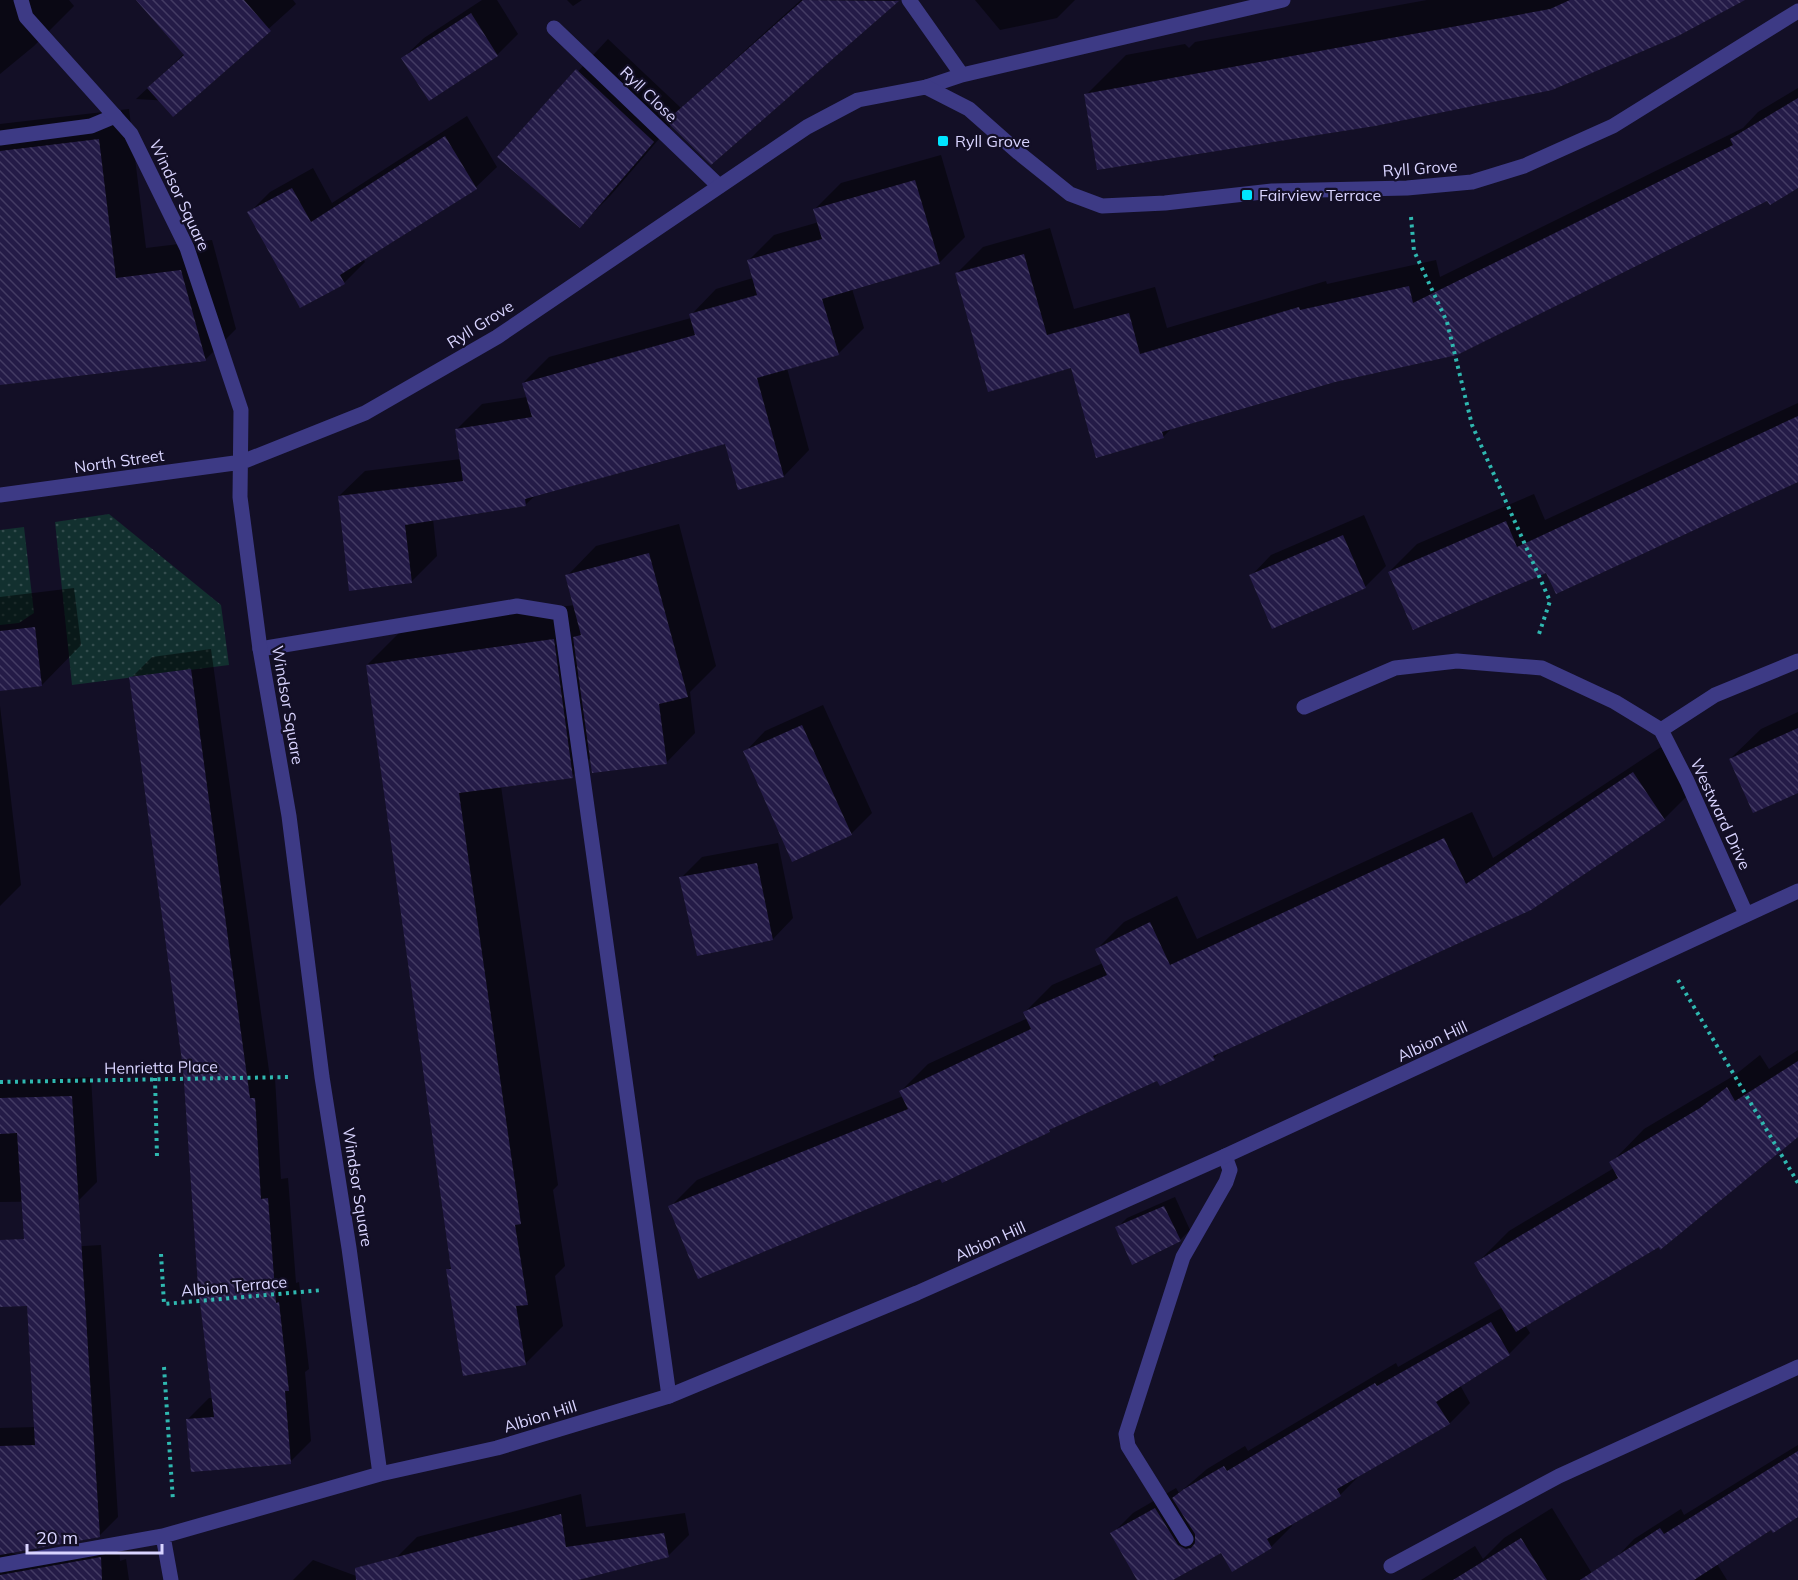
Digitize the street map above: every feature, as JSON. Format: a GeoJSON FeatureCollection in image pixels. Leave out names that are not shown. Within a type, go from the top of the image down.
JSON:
{"type":"FeatureCollection","features":[{"type":"Feature","properties":{"kind":"street","name":"Windsor Square"},"geometry":{"type":"LineString","coordinates":[[21,0],[26,17],[132,134],[187,248],[241,410],[240,497],[260,649],[289,816],[322,1077],[355,1287],[380,1474]]}},
{"type":"Feature","properties":{"kind":"street"},"geometry":{"type":"LineString","coordinates":[[909,0],[962,75]]}},
{"type":"Feature","properties":{"kind":"street"},"geometry":{"type":"LineString","coordinates":[[926,87],[962,75],[1283,0]]}},
{"type":"Feature","properties":{"kind":"street","name":"Ryll Grove"},"geometry":{"type":"LineString","coordinates":[[242,462],[365,413],[497,337],[807,127],[858,100],[926,87],[969,109],[1018,153],[1070,194],[1102,207],[1165,204],[1272,191],[1407,188],[1473,182],[1524,166],[1613,126],[1798,11]]}},
{"type":"Feature","properties":{"kind":"street","name":"Ryll Close"},"geometry":{"type":"LineString","coordinates":[[554,28],[718,186]]}},
{"type":"Feature","properties":{"kind":"street"},"geometry":{"type":"LineString","coordinates":[[0,138],[92,126],[115,116]]}},
{"type":"Feature","properties":{"kind":"street","name":"North Street"},"geometry":{"type":"LineString","coordinates":[[0,495],[242,462]]}},
{"type":"Feature","properties":{"kind":"street"},"geometry":{"type":"LineString","coordinates":[[260,649],[517,606],[560,613],[669,1396]]}},
{"type":"Feature","properties":{"kind":"street"},"geometry":{"type":"LineString","coordinates":[[1304,707],[1395,668],[1457,661],[1542,668],[1615,702],[1661,730],[1715,694],[1798,661]]}},
{"type":"Feature","properties":{"kind":"street","name":"Westward Drive"},"geometry":{"type":"LineString","coordinates":[[1661,730],[1687,781],[1746,914]]}},
{"type":"Feature","properties":{"kind":"street","name":"Albion Hill"},"geometry":{"type":"LineString","coordinates":[[0,1565],[170,1534],[380,1474],[497,1448],[669,1396],[917,1293],[1226,1155],[1798,891]]}},
{"type":"Feature","properties":{"kind":"street"},"geometry":{"type":"LineString","coordinates":[[1186,1539],[1128,1446],[1126,1434],[1183,1257],[1226,1182],[1230,1170],[1226,1155]]}},
{"type":"Feature","properties":{"kind":"street"},"geometry":{"type":"LineString","coordinates":[[1391,1566],[1559,1476],[1798,1367]]}},
{"type":"Feature","properties":{"kind":"street"},"geometry":{"type":"LineString","coordinates":[[170,1534],[171,1580]]}},
{"type":"Feature","properties":{"kind":"path"},"geometry":{"type":"LineString","coordinates":[[1407,188],[1414,251],[1447,322],[1473,425],[1550,601],[1529,667]]}},
{"type":"Feature","properties":{"kind":"path"},"geometry":{"type":"LineString","coordinates":[[1681,985],[1798,1183]]}},
{"type":"Feature","properties":{"kind":"path","name":"Henrietta Place"},"geometry":{"type":"LineString","coordinates":[[0,1082],[322,1077]]}},
{"type":"Feature","properties":{"kind":"path"},"geometry":{"type":"LineString","coordinates":[[155,1078],[157,1157]]}},
{"type":"Feature","properties":{"kind":"path","name":"Albion Terrace"},"geometry":{"type":"LineString","coordinates":[[161,1254],[164,1304],[355,1287]]}},
{"type":"Feature","properties":{"kind":"path"},"geometry":{"type":"LineString","coordinates":[[164,1367],[172,1501],[170,1534]]}},
{"type":"Feature","properties":{"kind":"green space"},"geometry":{"type":"Polygon","coordinates":[[[109,514],[221,605],[229,665],[72,685],[55,522],[109,514]]]}},
{"type":"Feature","properties":{"kind":"green space"},"geometry":{"type":"Polygon","coordinates":[[[24,527],[34,613],[19,623],[0,625],[0,530],[24,527]]]}},
{"type":"Feature","properties":{"kind":"building"},"geometry":{"type":"Polygon","coordinates":[[[136,0],[244,0],[271,31],[173,117],[147,88],[184,55],[136,0]]]}},
{"type":"Feature","properties":{"kind":"building"},"geometry":{"type":"Polygon","coordinates":[[[803,0],[899,1],[711,165],[666,121],[803,0]]]}},
{"type":"Feature","properties":{"kind":"building"},"geometry":{"type":"Polygon","coordinates":[[[1570,0],[1745,0],[1678,36],[1552,90],[1375,126],[1097,170],[1084,94],[1550,9],[1570,0]]]}},
{"type":"Feature","properties":{"kind":"building"},"geometry":{"type":"Polygon","coordinates":[[[471,13],[498,56],[429,101],[401,58],[471,13]]]}},
{"type":"Feature","properties":{"kind":"building"},"geometry":{"type":"Polygon","coordinates":[[[576,69],[654,142],[580,228],[497,157],[576,69]]]}},
{"type":"Feature","properties":{"kind":"building"},"geometry":{"type":"Polygon","coordinates":[[[1798,98],[1798,188],[1770,205],[1767,201],[1457,355],[1335,382],[1162,432],[1164,438],[1096,458],[1071,368],[988,392],[955,273],[1024,254],[1047,335],[1129,313],[1140,354],[1299,307],[1300,310],[1409,286],[1413,303],[1733,145],[1730,139],[1798,98]]]}},
{"type":"Feature","properties":{"kind":"building"},"geometry":{"type":"Polygon","coordinates":[[[445,136],[477,189],[340,275],[345,284],[300,308],[247,212],[292,188],[311,222],[445,136]]]}},
{"type":"Feature","properties":{"kind":"building"},"geometry":{"type":"Polygon","coordinates":[[[99,139],[116,278],[181,270],[206,361],[0,385],[0,151],[99,139]]]}},
{"type":"Feature","properties":{"kind":"building"},"geometry":{"type":"Polygon","coordinates":[[[915,180],[940,264],[822,299],[839,355],[757,378],[784,477],[738,490],[725,444],[525,499],[526,506],[405,525],[412,583],[349,591],[338,496],[463,481],[455,429],[532,417],[522,383],[695,335],[689,314],[757,295],[747,260],[822,239],[813,209],[915,180]]]}},
{"type":"Feature","properties":{"kind":"building"},"geometry":{"type":"Polygon","coordinates":[[[1798,416],[1798,482],[1556,594],[1546,573],[1413,630],[1388,572],[1506,521],[1517,547],[1798,416]]]}},
{"type":"Feature","properties":{"kind":"building"},"geometry":{"type":"Polygon","coordinates":[[[1343,535],[1366,588],[1272,629],[1249,575],[1343,535]]]}},
{"type":"Feature","properties":{"kind":"building"},"geometry":{"type":"Polygon","coordinates":[[[649,553],[688,697],[659,704],[667,764],[592,773],[573,637],[581,635],[565,575],[649,553]]]}},
{"type":"Feature","properties":{"kind":"building"},"geometry":{"type":"Polygon","coordinates":[[[35,627],[42,686],[0,691],[0,631],[35,627]]]}},
{"type":"Feature","properties":{"kind":"building"},"geometry":{"type":"Polygon","coordinates":[[[554,639],[573,778],[459,793],[521,1224],[515,1225],[528,1305],[516,1306],[526,1365],[463,1376],[446,1269],[451,1269],[366,665],[554,639]]]}},
{"type":"Feature","properties":{"kind":"building"},"geometry":{"type":"Polygon","coordinates":[[[191,669],[250,1098],[255,1098],[261,1199],[268,1198],[276,1303],[279,1302],[289,1391],[285,1391],[291,1464],[191,1472],[186,1419],[214,1417],[198,1286],[183,1068],[129,677],[191,669]]]}},
{"type":"Feature","properties":{"kind":"building"},"geometry":{"type":"Polygon","coordinates":[[[802,725],[852,835],[792,862],[743,751],[802,725]]]}},
{"type":"Feature","properties":{"kind":"building"},"geometry":{"type":"Polygon","coordinates":[[[1798,728],[1798,793],[1753,813],[1729,759],[1798,728]]]}},
{"type":"Feature","properties":{"kind":"building"},"geometry":{"type":"Polygon","coordinates":[[[1633,772],[1665,820],[1531,910],[1213,1056],[1215,1060],[1160,1086],[1157,1081],[1049,1130],[1050,1132],[942,1183],[940,1179],[698,1279],[668,1206],[908,1109],[899,1091],[1031,1029],[1023,1012],[1107,975],[1095,949],[1150,922],[1170,965],[1444,838],[1466,884],[1633,772]]]}},
{"type":"Feature","properties":{"kind":"building"},"geometry":{"type":"Polygon","coordinates":[[[757,863],[773,940],[697,956],[679,877],[757,863]]]}},
{"type":"Feature","properties":{"kind":"building"},"geometry":{"type":"Polygon","coordinates":[[[1798,1061],[1798,1137],[1660,1250],[1659,1247],[1516,1332],[1474,1263],[1618,1178],[1609,1162],[1700,1108],[1727,1087],[1735,1101],[1798,1061]]]}},
{"type":"Feature","properties":{"kind":"building"},"geometry":{"type":"Polygon","coordinates":[[[72,1096],[100,1537],[0,1555],[0,1446],[35,1445],[27,1306],[0,1307],[0,1240],[24,1239],[17,1133],[0,1134],[0,1098],[72,1096]]]}},
{"type":"Feature","properties":{"kind":"building"},"geometry":{"type":"Polygon","coordinates":[[[1164,1206],[1181,1241],[1132,1265],[1115,1227],[1164,1206]]]}},
{"type":"Feature","properties":{"kind":"building"},"geometry":{"type":"Polygon","coordinates":[[[1491,1322],[1510,1355],[1436,1402],[1450,1424],[1337,1489],[1341,1496],[1267,1539],[1272,1548],[1232,1572],[1221,1553],[1173,1580],[1137,1580],[1110,1533],[1155,1508],[1178,1545],[1186,1549],[1191,1548],[1195,1543],[1195,1534],[1172,1498],[1224,1466],[1227,1471],[1375,1383],[1377,1386],[1491,1322]]]}},
{"type":"Feature","properties":{"kind":"building"},"geometry":{"type":"Polygon","coordinates":[[[1798,1451],[1798,1517],[1773,1533],[1771,1530],[1694,1580],[1580,1580],[1660,1528],[1664,1534],[1798,1451]]]}},
{"type":"Feature","properties":{"kind":"building"},"geometry":{"type":"Polygon","coordinates":[[[561,1514],[566,1547],[664,1533],[669,1557],[578,1580],[356,1580],[355,1568],[561,1514]]]}},
{"type":"Feature","properties":{"kind":"building"},"geometry":{"type":"Polygon","coordinates":[[[1521,1538],[1547,1580],[1453,1580],[1521,1538]]]}},
{"type":"Feature","properties":{"kind":"building"},"geometry":{"type":"Polygon","coordinates":[[[101,1557],[102,1580],[0,1580],[0,1575],[101,1557]]]}},
{"type":"Feature","properties":{"kind":"place","name":"Ryll Grove"},"geometry":{"type":"Point","coordinates":[943,141]}},
{"type":"Feature","properties":{"kind":"place","name":"Fairview Terrace"},"geometry":{"type":"Point","coordinates":[1247,195]}}]}
